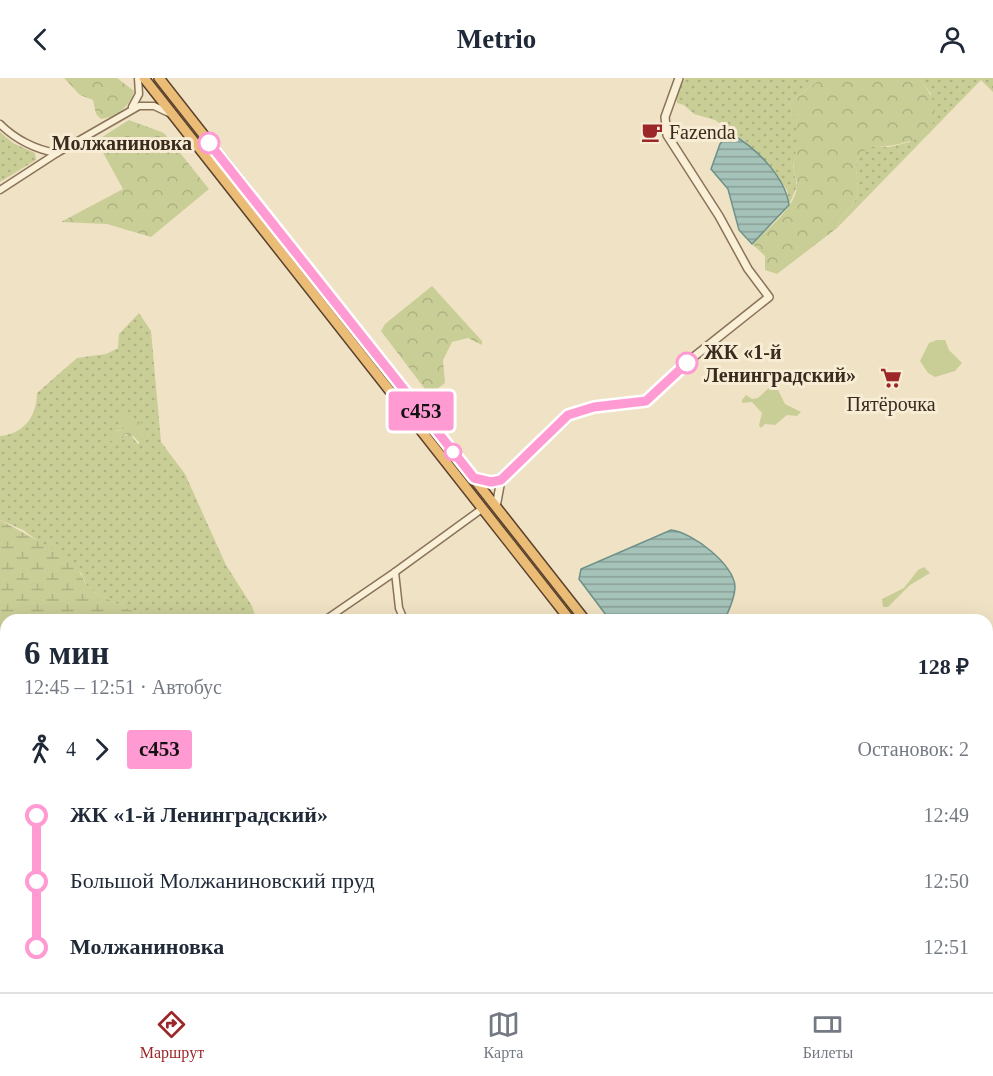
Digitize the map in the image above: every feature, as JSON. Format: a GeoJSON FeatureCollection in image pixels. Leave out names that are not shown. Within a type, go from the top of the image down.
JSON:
{"type":"FeatureCollection","features":[{"type":"Feature","properties":{"kind":"highway"},"geometry":{"type":"LineString","coordinates":[[144,78],[565,614]]}},
{"type":"Feature","properties":{"kind":"highway"},"geometry":{"type":"LineString","coordinates":[[159,78],[580,614]]}},
{"type":"Feature","properties":{"kind":"street"},"geometry":{"type":"LineString","coordinates":[[130,110],[139,94],[138,78]]}},
{"type":"Feature","properties":{"kind":"street"},"geometry":{"type":"LineString","coordinates":[[474,478],[491,482],[501,480],[568,415],[594,407],[646,401],[686,363],[769,297],[747,269],[719,216],[667,135],[664,117],[679,78]]}},
{"type":"Feature","properties":{"kind":"street"},"geometry":{"type":"LineString","coordinates":[[0,190],[130,110],[140,106],[154,106],[175,116]]}},
{"type":"Feature","properties":{"kind":"street"},"geometry":{"type":"LineString","coordinates":[[0,124],[10,134],[42,151],[57,153]]}},
{"type":"Feature","properties":{"kind":"street"},"geometry":{"type":"LineString","coordinates":[[496,507],[501,480]]}},
{"type":"Feature","properties":{"kind":"street"},"geometry":{"type":"LineString","coordinates":[[334,614],[483,508]]}},
{"type":"Feature","properties":{"kind":"street"},"geometry":{"type":"LineString","coordinates":[[395,572],[402,614]]}},
{"type":"Feature","properties":{"kind":"green space"},"geometry":{"type":"Polygon","coordinates":[[[64,78],[117,78],[134,91],[122,110],[101,119],[96,114],[93,100],[80,95],[64,78]]]}},
{"type":"Feature","properties":{"kind":"green space"},"geometry":{"type":"Polygon","coordinates":[[[685,78],[822,78],[789,103],[798,123],[798,144],[793,166],[797,186],[789,205],[787,190],[746,142],[715,120],[694,114],[684,105],[677,103],[676,96],[685,78]]]}},
{"type":"Feature","properties":{"kind":"green space"},"geometry":{"type":"Polygon","coordinates":[[[822,78],[919,78],[934,104],[933,124],[930,133],[915,139],[900,144],[868,147],[855,162],[858,184],[855,201],[841,218],[837,228],[777,274],[765,270],[765,256],[752,244],[780,218],[795,194],[797,185],[794,165],[797,132],[789,103],[822,78]]]}},
{"type":"Feature","properties":{"kind":"green space"},"geometry":{"type":"Polygon","coordinates":[[[919,78],[993,78],[993,92],[981,80],[837,228],[841,218],[855,201],[858,184],[855,162],[868,146],[889,147],[910,142],[931,94],[919,78]]]}},
{"type":"Feature","properties":{"kind":"green space"},"geometry":{"type":"Polygon","coordinates":[[[129,120],[164,133],[209,189],[151,237],[107,224],[61,222],[123,189],[101,149],[99,139],[129,120]]]}},
{"type":"Feature","properties":{"kind":"green space"},"geometry":{"type":"Polygon","coordinates":[[[0,132],[13,143],[35,153],[36,160],[0,182],[0,132]]]}},
{"type":"Feature","properties":{"kind":"green space"},"geometry":{"type":"Polygon","coordinates":[[[432,286],[482,341],[482,345],[468,338],[452,342],[443,360],[445,383],[432,393],[425,389],[381,331],[385,324],[432,286]]]}},
{"type":"Feature","properties":{"kind":"green space"},"geometry":{"type":"Polygon","coordinates":[[[139,313],[151,331],[161,442],[185,474],[226,565],[252,606],[254,614],[139,614],[99,595],[87,586],[81,573],[23,530],[0,520],[0,436],[16,432],[28,422],[35,409],[37,393],[77,358],[106,354],[118,348],[119,334],[139,313]],[[132,420],[123,429],[116,431],[123,436],[130,434],[138,444],[148,436],[142,424],[132,420]]]}},
{"type":"Feature","properties":{"kind":"green space"},"geometry":{"type":"Polygon","coordinates":[[[945,340],[949,350],[962,363],[955,371],[935,377],[928,373],[920,361],[929,343],[945,340]]]}},
{"type":"Feature","properties":{"kind":"green space"},"geometry":{"type":"Polygon","coordinates":[[[773,375],[779,377],[776,386],[785,404],[801,412],[797,416],[787,415],[775,425],[765,424],[761,428],[759,425],[762,413],[752,402],[742,403],[742,400],[746,395],[752,399],[758,398],[773,384],[773,375]]]}},
{"type":"Feature","properties":{"kind":"green space"},"geometry":{"type":"Polygon","coordinates":[[[123,413],[143,424],[148,436],[142,445],[133,436],[126,434],[123,436],[124,440],[110,441],[112,433],[123,429],[124,425],[119,419],[123,413]]]}},
{"type":"Feature","properties":{"kind":"green space"},"geometry":{"type":"Polygon","coordinates":[[[0,520],[73,560],[87,586],[99,595],[139,614],[0,614],[0,520]]]}},
{"type":"Feature","properties":{"kind":"green space"},"geometry":{"type":"Polygon","coordinates":[[[924,567],[930,573],[910,585],[888,607],[883,607],[882,599],[904,588],[918,570],[924,567]]]}},
{"type":"Feature","properties":{"kind":"water"},"geometry":{"type":"Polygon","coordinates":[[[730,133],[759,154],[767,163],[782,183],[789,205],[752,244],[739,230],[728,189],[711,169],[720,144],[730,133]]]}},
{"type":"Feature","properties":{"kind":"water"},"geometry":{"type":"Polygon","coordinates":[[[671,530],[680,532],[700,543],[728,569],[735,587],[733,600],[727,614],[605,614],[579,579],[581,569],[671,530]]]}},
{"type":"Feature","properties":{"kind":"bus line","name":"с453"},"geometry":{"type":"LineString","coordinates":[[209,143],[474,478],[482,482],[501,480],[568,415],[594,407],[646,401],[662,389],[687,363]]}},
{"type":"Feature","properties":{"kind":"place","name":"Fazenda"},"geometry":{"type":"Point","coordinates":[652,132]}},
{"type":"Feature","properties":{"kind":"place","name":"Молжаниновка"},"geometry":{"type":"Point","coordinates":[209,143]}},
{"type":"Feature","properties":{"kind":"place","name":"ЖК «1-й Ленинградский»"},"geometry":{"type":"Point","coordinates":[687,363]}},
{"type":"Feature","properties":{"kind":"place","name":"Пятёрочка"},"geometry":{"type":"Point","coordinates":[891,378]}}]}
